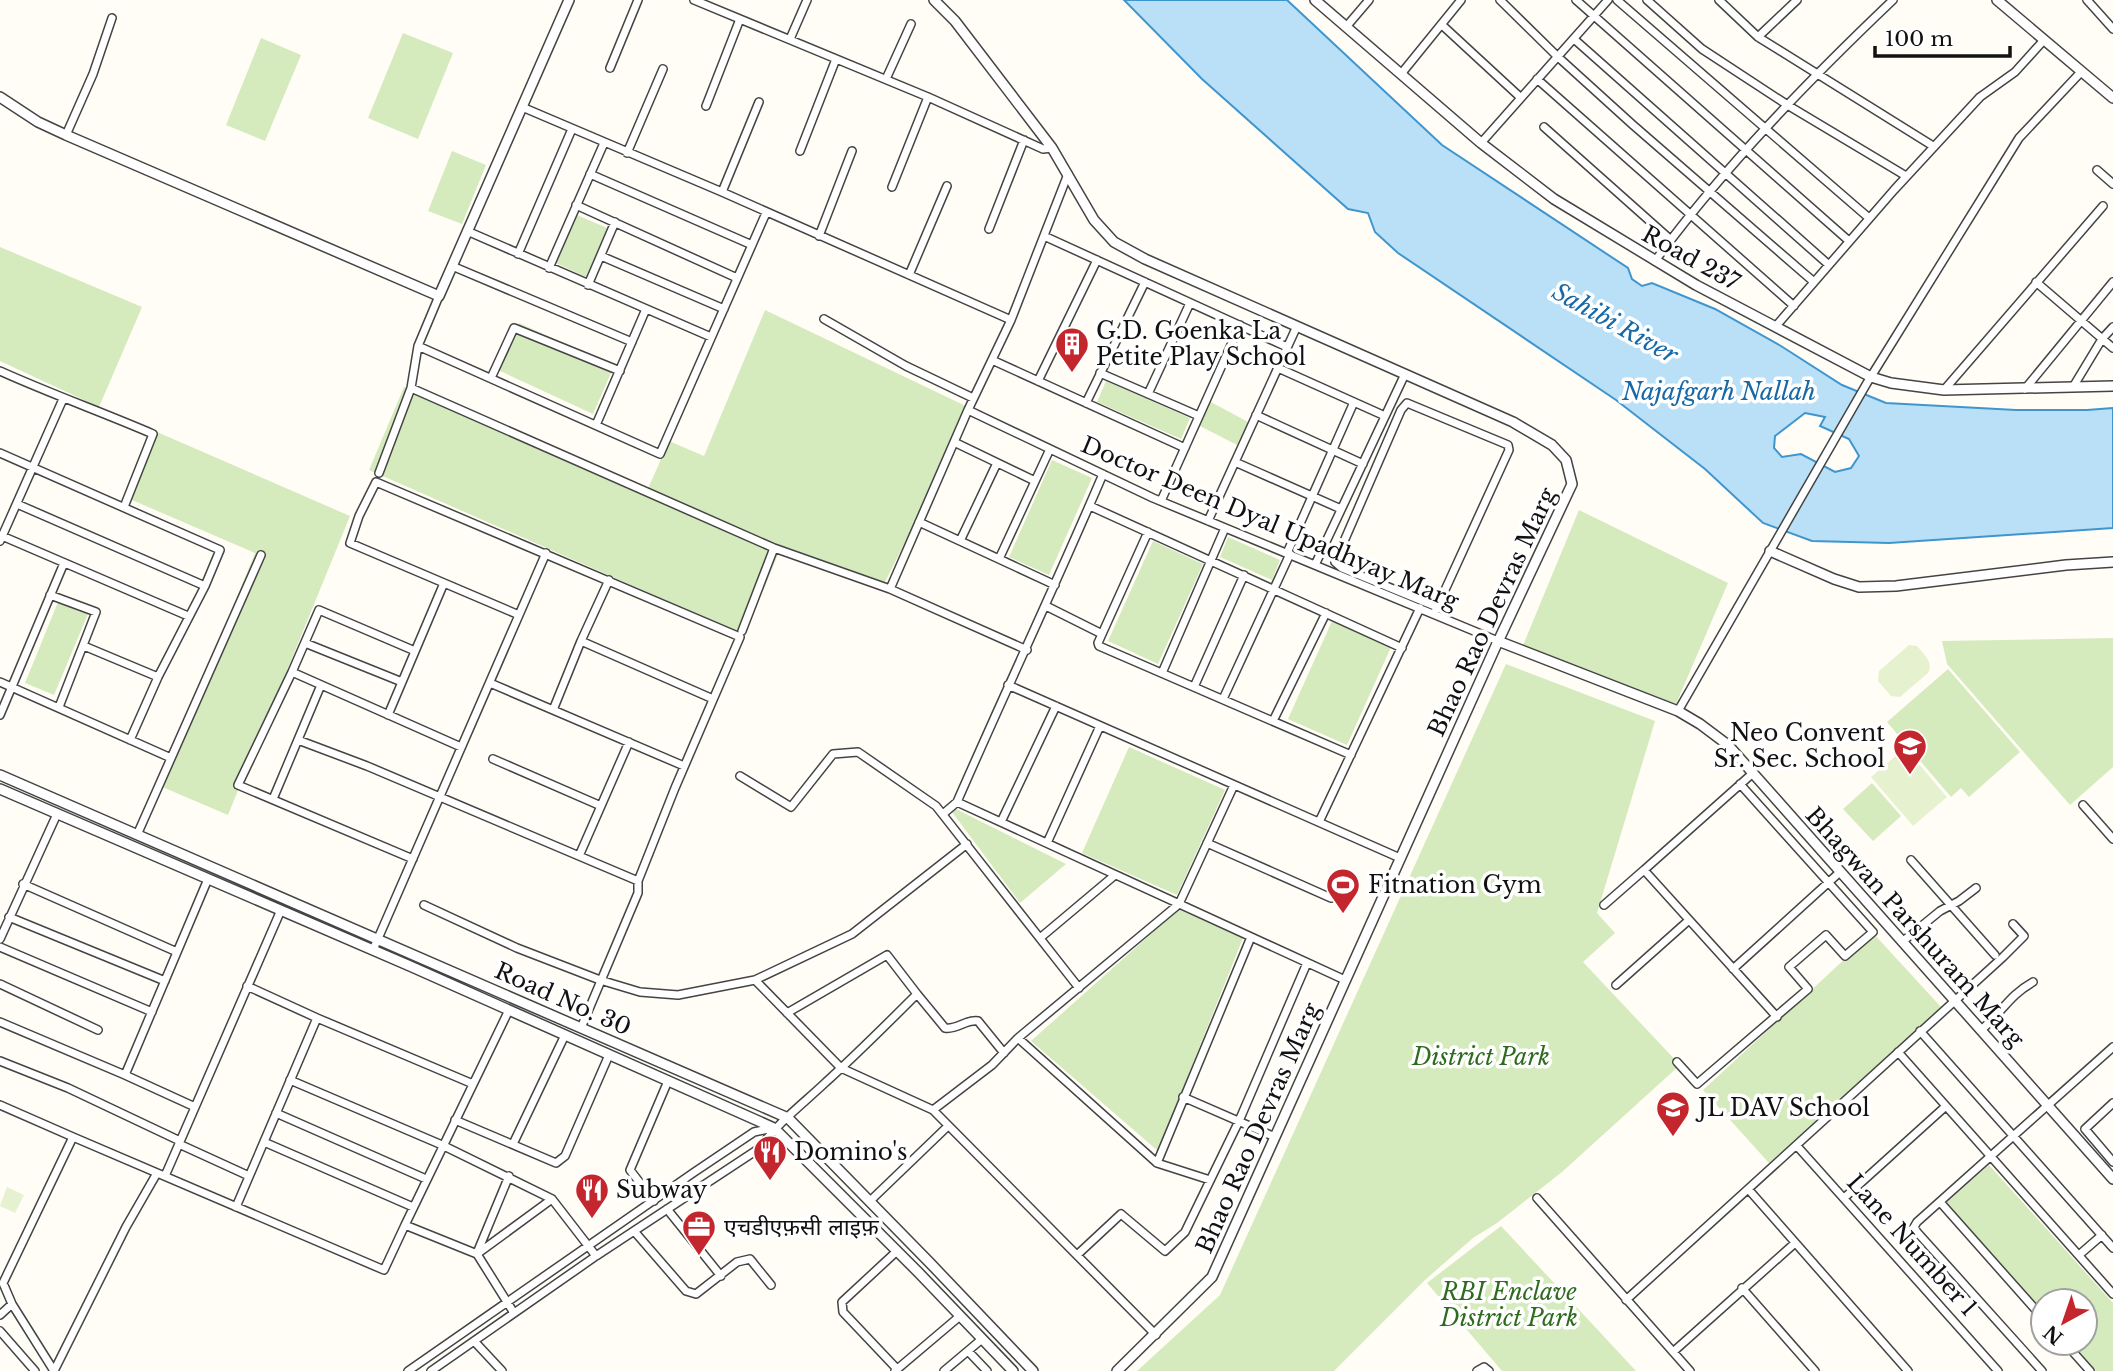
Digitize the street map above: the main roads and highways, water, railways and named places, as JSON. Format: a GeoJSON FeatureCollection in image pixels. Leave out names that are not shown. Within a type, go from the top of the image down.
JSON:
{"type":"FeatureCollection","features":[{"type":"Feature","properties":{"kind":"water","name":"Najafgarh Nallah"},"geometry":{"type":"Polygon","coordinates":[[[1124,0],[1287,0],[1442,145],[1628,268],[1632,279],[1642,286],[1652,283],[1715,309],[1781,346],[1842,385],[1886,403],[2016,410],[2113,408],[2113,528],[1889,543],[1812,541],[1763,523],[1705,469],[1616,400],[1398,253],[1375,232],[1368,213],[1348,209],[1202,79],[1124,0]],[[1805,413],[1775,436],[1774,448],[1782,457],[1801,454],[1835,472],[1851,468],[1859,456],[1849,439],[1820,426],[1825,417],[1805,413]]]}},
{"type":"Feature","properties":{"kind":"place","name":"G.D. Goenka La Petite Play School"},"geometry":{"type":"Point","coordinates":[1072,374]}},
{"type":"Feature","properties":{"kind":"place","name":"Neo Convent Sr. Sec. School"},"geometry":{"type":"Point","coordinates":[1910,776]}},
{"type":"Feature","properties":{"kind":"place","name":"Fitnation Gym"},"geometry":{"type":"Point","coordinates":[1343,915]}},
{"type":"Feature","properties":{"kind":"place","name":"JL DAV School"},"geometry":{"type":"Point","coordinates":[1673,1138]}},
{"type":"Feature","properties":{"kind":"place","name":"Domino's"},"geometry":{"type":"Point","coordinates":[770,1182]}},
{"type":"Feature","properties":{"kind":"place","name":"Subway"},"geometry":{"type":"Point","coordinates":[592,1220]}},
{"type":"Feature","properties":{"kind":"place","name":"एचडीएफ़सी लाइफ़"},"geometry":{"type":"Point","coordinates":[699,1257]}},
{"type":"Feature","properties":{"kind":"water label","name":"Sahibi River"},"geometry":{"type":"Point","coordinates":[1615,323]}},
{"type":"Feature","properties":{"kind":"park label","name":"District Park"},"geometry":{"type":"Point","coordinates":[1481,1057]}},
{"type":"Feature","properties":{"kind":"park label","name":"RBI Enclave District Park"},"geometry":{"type":"Point","coordinates":[1509,1305]}}]}
